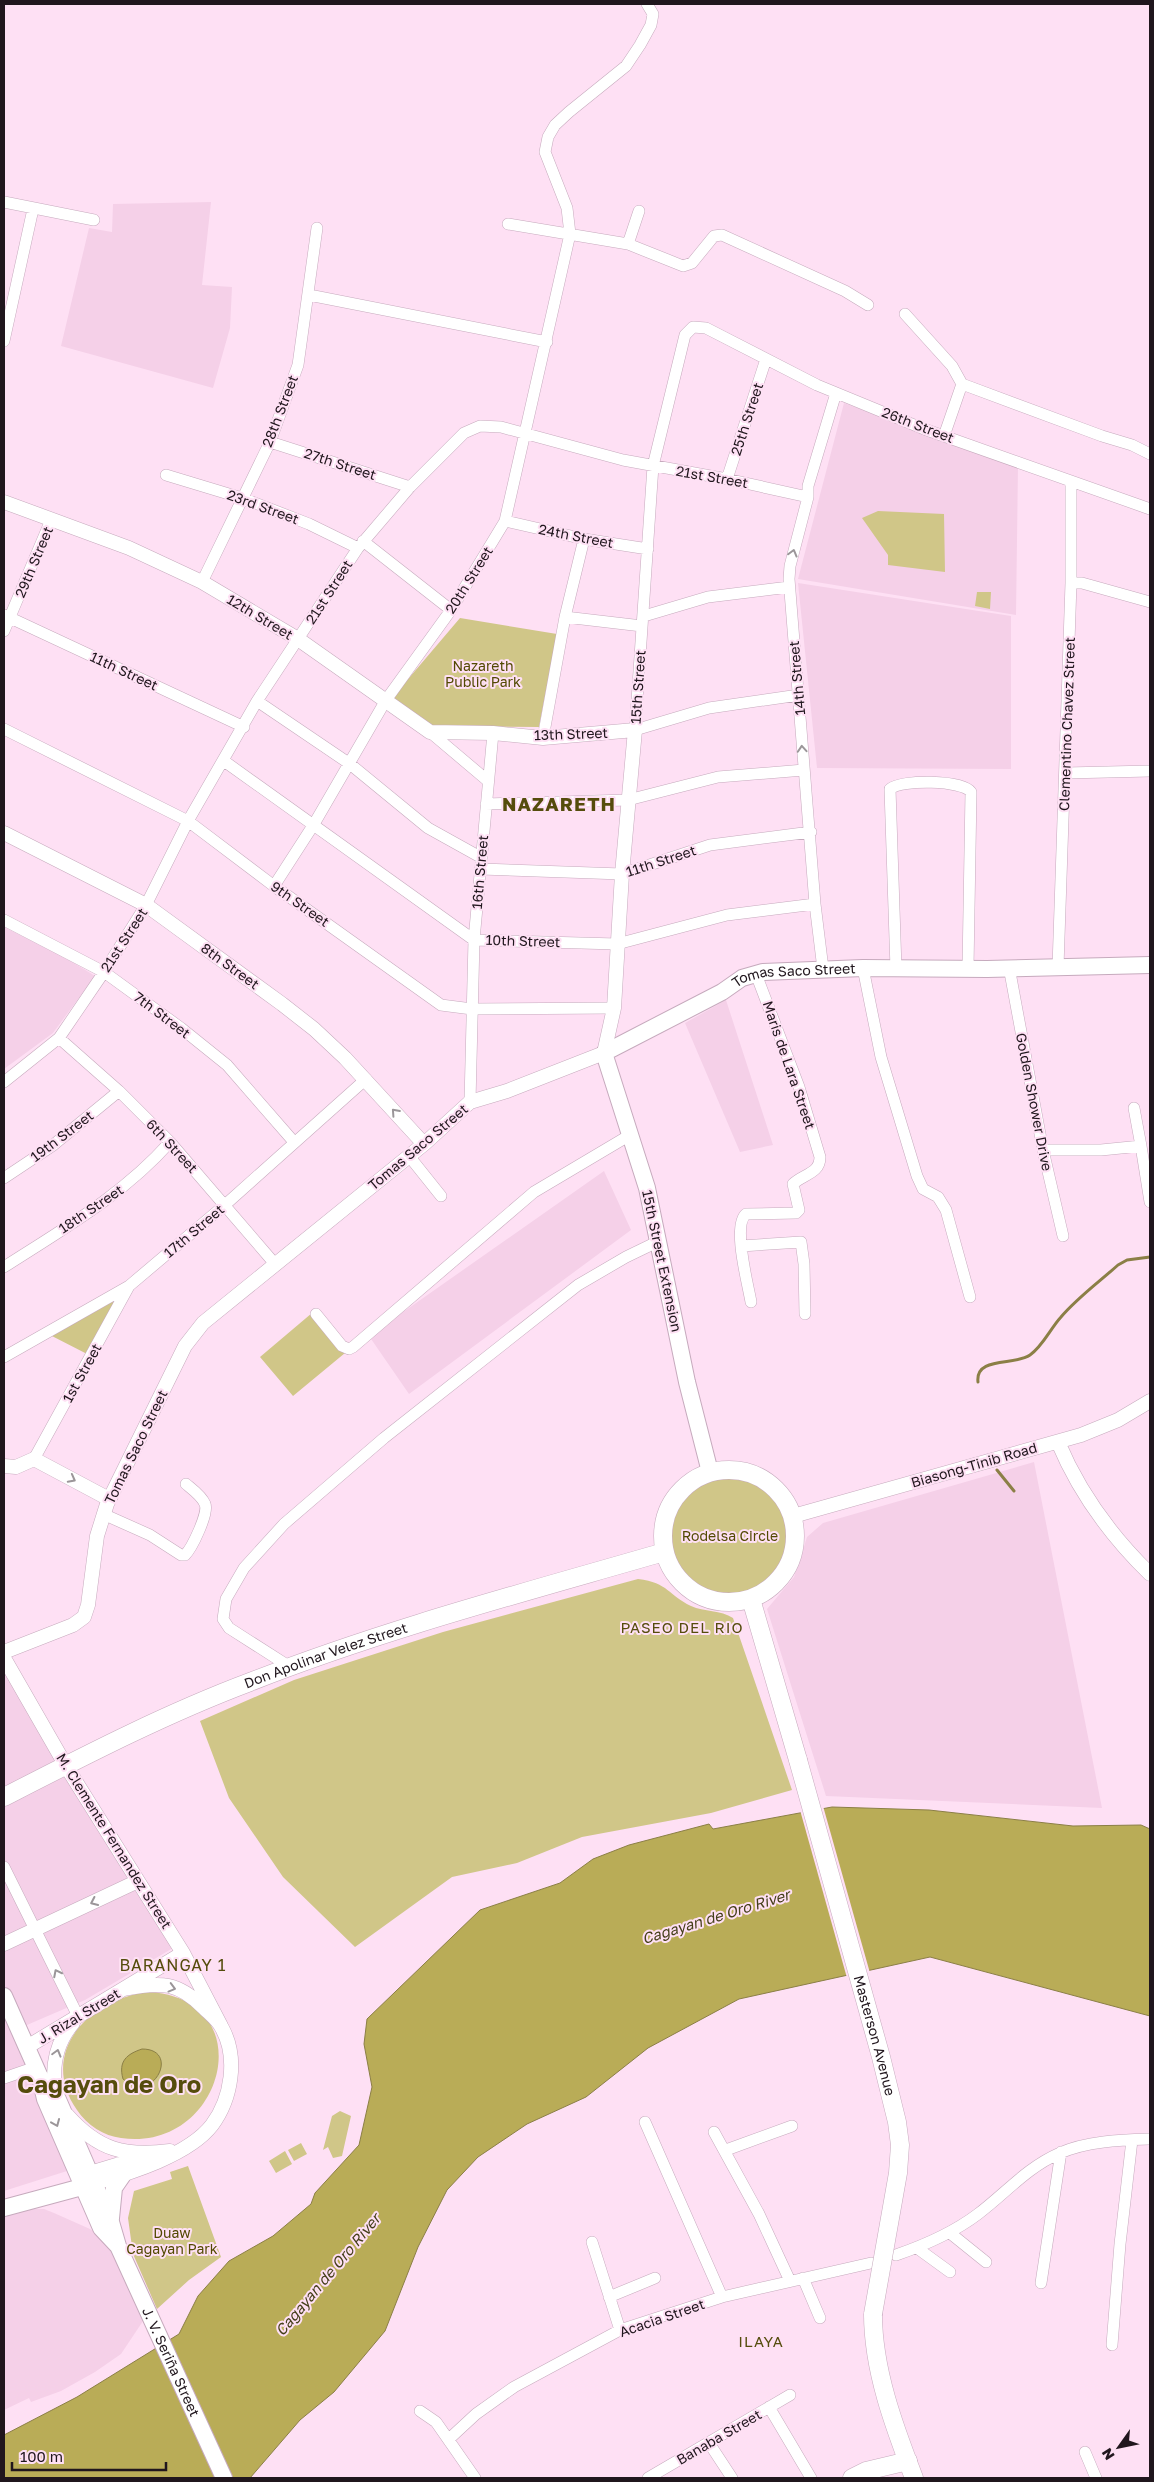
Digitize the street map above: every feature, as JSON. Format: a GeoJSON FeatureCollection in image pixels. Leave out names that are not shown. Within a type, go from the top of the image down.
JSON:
{"type":"FeatureCollection","features":[{"type":"Feature","properties":{"kind":"main road","name":"Tomas Saco Street"},"geometry":{"type":"LineString","coordinates":[[604,1053],[722,992],[742,978],[756,974],[863,968],[1150,965]]}},
{"type":"Feature","properties":{"kind":"main road","name":"15th Street Extension"},"geometry":{"type":"LineString","coordinates":[[604,1053],[647,1188],[687,1382],[710,1472]]}},
{"type":"Feature","properties":{"kind":"main road"},"geometry":{"type":"LineString","coordinates":[[738,1470],[757,1476],[782,1495],[793,1516],[795,1546],[788,1566],[776,1583],[751,1599],[722,1602],[694,1592],[674,1572],[664,1552],[663,1526],[669,1506],[680,1490],[710,1472],[738,1470]]}},
{"type":"Feature","properties":{"kind":"main road","name":"Don Apolinar Velez Street"},"geometry":{"type":"LineString","coordinates":[[4,1797],[200,1702],[290,1666],[407,1628],[664,1552]]}},
{"type":"Feature","properties":{"kind":"main road","name":"Masterson Avenue"},"geometry":{"type":"LineString","coordinates":[[751,1599],[881,2057],[897,2122],[900,2145],[898,2173],[873,2314],[874,2351],[878,2370],[914,2478]]}},
{"type":"Feature","properties":{"kind":"main road"},"geometry":{"type":"LineString","coordinates":[[4,1996],[38,2072],[46,2100],[86,2180]]}},
{"type":"Feature","properties":{"kind":"main road"},"geometry":{"type":"LineString","coordinates":[[38,2072],[56,2095],[64,2111],[86,2180]]}},
{"type":"Feature","properties":{"kind":"main road"},"geometry":{"type":"LineString","coordinates":[[111,2222],[114,2188],[123,2175]]}},
{"type":"Feature","properties":{"kind":"main road"},"geometry":{"type":"LineString","coordinates":[[4,2196],[86,2180]]}},
{"type":"Feature","properties":{"kind":"main road"},"geometry":{"type":"LineString","coordinates":[[4,2208],[86,2180]]}},
{"type":"Feature","properties":{"kind":"main road","name":"J. V. Seriña Street"},"geometry":{"type":"LineString","coordinates":[[86,2180],[111,2222],[118,2246],[224,2478]]}},
{"type":"Feature","properties":{"kind":"main road","name":"J. V. Seriña Street"},"geometry":{"type":"LineString","coordinates":[[86,2180],[100,2228],[118,2246]]}},
{"type":"Feature","properties":{"kind":"main road"},"geometry":{"type":"LineString","coordinates":[[852,2478],[866,2471],[908,2461]]}},
{"type":"Feature","properties":{"kind":"street","name":"20th Street"},"geometry":{"type":"LineString","coordinates":[[274,886],[314,824],[386,700],[451,610],[505,522],[570,234],[567,208],[545,152],[548,137],[555,125],[569,112],[626,66],[651,25],[653,14],[647,4]]}},
{"type":"Feature","properties":{"kind":"street"},"geometry":{"type":"LineString","coordinates":[[4,202],[94,220]]}},
{"type":"Feature","properties":{"kind":"street"},"geometry":{"type":"LineString","coordinates":[[4,341],[6,321],[33,209]]}},
{"type":"Feature","properties":{"kind":"street"},"geometry":{"type":"LineString","coordinates":[[628,244],[638,211]]}},
{"type":"Feature","properties":{"kind":"street"},"geometry":{"type":"LineString","coordinates":[[508,224],[628,244],[683,266],[692,263],[714,236],[722,235],[846,292],[868,305]]}},
{"type":"Feature","properties":{"kind":"street","name":"28th Street"},"geometry":{"type":"LineString","coordinates":[[202,582],[270,442],[298,365],[310,295],[317,228]]}},
{"type":"Feature","properties":{"kind":"street"},"geometry":{"type":"LineString","coordinates":[[310,295],[547,342]]}},
{"type":"Feature","properties":{"kind":"street"},"geometry":{"type":"LineString","coordinates":[[905,314],[952,366],[962,384],[1093,433],[1132,445],[1150,454]]}},
{"type":"Feature","properties":{"kind":"street","name":"26th Street"},"geometry":{"type":"LineString","coordinates":[[693,327],[706,328],[836,393],[944,436],[1150,509]]}},
{"type":"Feature","properties":{"kind":"street","name":"15th Street"},"geometry":{"type":"LineString","coordinates":[[604,1053],[614,1008],[622,874],[635,730],[653,466],[685,335],[693,327]]}},
{"type":"Feature","properties":{"kind":"street","name":"25th Street"},"geometry":{"type":"LineString","coordinates":[[727,479],[766,359]]}},
{"type":"Feature","properties":{"kind":"street"},"geometry":{"type":"LineString","coordinates":[[944,436],[962,384]]}},
{"type":"Feature","properties":{"kind":"street","name":"14th Street"},"geometry":{"type":"LineString","coordinates":[[823,969],[815,904],[811,832],[789,587],[790,566],[808,497],[808,486],[836,393]]}},
{"type":"Feature","properties":{"kind":"street","name":"21st Street"},"geometry":{"type":"LineString","coordinates":[[4,1082],[59,1038],[104,972],[146,905],[188,821],[244,727],[257,701],[360,544],[444,451],[471,429],[488,426],[526,433],[653,466],[727,479],[808,497]]}},
{"type":"Feature","properties":{"kind":"street","name":"27th Street"},"geometry":{"type":"LineString","coordinates":[[270,442],[410,487]]}},
{"type":"Feature","properties":{"kind":"street","name":"23rd Street"},"geometry":{"type":"LineString","coordinates":[[166,475],[242,498],[360,544],[451,610]]}},
{"type":"Feature","properties":{"kind":"street","name":"Clementino Chavez Street"},"geometry":{"type":"LineString","coordinates":[[1058,966],[1066,773],[1071,583],[1071,481]]}},
{"type":"Feature","properties":{"kind":"street","name":"12th Street"},"geometry":{"type":"LineString","coordinates":[[4,502],[129,548],[202,582],[298,639],[386,700],[430,732],[488,781]]}},
{"type":"Feature","properties":{"kind":"street","name":"29th Street"},"geometry":{"type":"LineString","coordinates":[[4,631],[7,617],[51,520]]}},
{"type":"Feature","properties":{"kind":"street","name":"24th Street"},"geometry":{"type":"LineString","coordinates":[[505,522],[584,539],[648,548]]}},
{"type":"Feature","properties":{"kind":"street"},"geometry":{"type":"LineString","coordinates":[[543,738],[565,617],[584,539]]}},
{"type":"Feature","properties":{"kind":"street"},"geometry":{"type":"LineString","coordinates":[[1071,583],[1082,583],[1150,602]]}},
{"type":"Feature","properties":{"kind":"street"},"geometry":{"type":"LineString","coordinates":[[565,617],[643,621],[708,596],[789,587]]}},
{"type":"Feature","properties":{"kind":"street","name":"11th Street"},"geometry":{"type":"LineString","coordinates":[[7,617],[244,727]]}},
{"type":"Feature","properties":{"kind":"street","name":"13th Street"},"geometry":{"type":"LineString","coordinates":[[430,732],[493,733],[543,738],[635,730],[709,708],[799,695]]}},
{"type":"Feature","properties":{"kind":"street","name":"11th Street"},"geometry":{"type":"LineString","coordinates":[[257,701],[350,764],[428,828],[481,864],[622,874],[710,845],[811,832]]}},
{"type":"Feature","properties":{"kind":"street","name":"9th Street"},"geometry":{"type":"LineString","coordinates":[[4,729],[188,821],[274,886],[441,1004],[472,1009],[614,1008]]}},
{"type":"Feature","properties":{"kind":"street","name":"16th Street"},"geometry":{"type":"LineString","coordinates":[[470,1102],[474,940],[493,733]]}},
{"type":"Feature","properties":{"kind":"street","name":"10th Street"},"geometry":{"type":"LineString","coordinates":[[224,761],[474,940],[617,944],[727,915],[815,904]]}},
{"type":"Feature","properties":{"kind":"street"},"geometry":{"type":"LineString","coordinates":[[486,804],[628,800],[718,777],[804,770]]}},
{"type":"Feature","properties":{"kind":"street"},"geometry":{"type":"LineString","coordinates":[[1066,773],[1150,771]]}},
{"type":"Feature","properties":{"kind":"street"},"geometry":{"type":"LineString","coordinates":[[896,969],[890,789],[900,783],[935,783],[963,786],[971,792],[968,968]]}},
{"type":"Feature","properties":{"kind":"street","name":"8th Street"},"geometry":{"type":"LineString","coordinates":[[4,833],[146,905],[314,1028],[366,1079],[424,1144]]}},
{"type":"Feature","properties":{"kind":"street","name":"7th Street"},"geometry":{"type":"LineString","coordinates":[[4,920],[104,972],[227,1064],[294,1142]]}},
{"type":"Feature","properties":{"kind":"street","name":"Golden Shower Drive"},"geometry":{"type":"LineString","coordinates":[[1009,967],[1042,1150],[1063,1236]]}},
{"type":"Feature","properties":{"kind":"street"},"geometry":{"type":"LineString","coordinates":[[863,968],[881,1057],[921,1185],[923,1189],[941,1200],[949,1217],[970,1296]]}},
{"type":"Feature","properties":{"kind":"street","name":"Maris de Lara Street"},"geometry":{"type":"LineString","coordinates":[[741,1246],[741,1220],[746,1214],[796,1213],[799,1210],[792,1184],[818,1168],[820,1157],[799,1087],[756,974]]}},
{"type":"Feature","properties":{"kind":"street","name":"6th Street"},"geometry":{"type":"LineString","coordinates":[[59,1038],[119,1091],[170,1142],[226,1204],[275,1264]]}},
{"type":"Feature","properties":{"kind":"street","name":"Tomas Saco Street"},"geometry":{"type":"LineString","coordinates":[[4,1652],[73,1625],[84,1617],[88,1605],[94,1555],[103,1514],[109,1499],[185,1346],[203,1323],[424,1144],[470,1102],[507,1091],[604,1053]]}},
{"type":"Feature","properties":{"kind":"street","name":"17th Street"},"geometry":{"type":"LineString","coordinates":[[4,1357],[129,1286],[226,1204],[366,1079]]}},
{"type":"Feature","properties":{"kind":"street","name":"19th Street"},"geometry":{"type":"LineString","coordinates":[[4,1178],[52,1146],[119,1091]]}},
{"type":"Feature","properties":{"kind":"street"},"geometry":{"type":"LineString","coordinates":[[1134,1108],[1150,1202]]}},
{"type":"Feature","properties":{"kind":"street"},"geometry":{"type":"LineString","coordinates":[[316,1314],[342,1346],[349,1349],[353,1347],[534,1192],[630,1135]]}},
{"type":"Feature","properties":{"kind":"street","name":"18th Street"},"geometry":{"type":"LineString","coordinates":[[4,1267],[118,1192],[146,1169],[170,1142]]}},
{"type":"Feature","properties":{"kind":"street"},"geometry":{"type":"LineString","coordinates":[[1042,1150],[1101,1150],[1141,1146]]}},
{"type":"Feature","properties":{"kind":"street"},"geometry":{"type":"LineString","coordinates":[[409,1156],[441,1196]]}},
{"type":"Feature","properties":{"kind":"street"},"geometry":{"type":"LineString","coordinates":[[290,1666],[229,1628],[223,1619],[226,1599],[244,1568],[284,1524],[384,1438],[578,1286],[626,1256],[657,1242]]}},
{"type":"Feature","properties":{"kind":"street"},"geometry":{"type":"LineString","coordinates":[[751,1302],[741,1246],[801,1242],[804,1264],[805,1314]]}},
{"type":"Feature","properties":{"kind":"street","name":"1st Street"},"geometry":{"type":"LineString","coordinates":[[34,1459],[129,1286]]}},
{"type":"Feature","properties":{"kind":"street","name":"Biasong-Tinib Road"},"geometry":{"type":"LineString","coordinates":[[793,1516],[1058,1442],[1118,1420],[1150,1401]]}},
{"type":"Feature","properties":{"kind":"street"},"geometry":{"type":"LineString","coordinates":[[1058,1442],[1089,1500],[1130,1554],[1150,1574]]}},
{"type":"Feature","properties":{"kind":"street"},"geometry":{"type":"LineString","coordinates":[[4,1466],[16,1467],[34,1459],[109,1499]]}},
{"type":"Feature","properties":{"kind":"street"},"geometry":{"type":"LineString","coordinates":[[103,1514],[150,1535],[181,1554],[185,1554],[205,1517],[206,1508],[202,1499],[186,1484]]}},
{"type":"Feature","properties":{"kind":"street","name":"M. Clemente Fernandez Street"},"geometry":{"type":"LineString","coordinates":[[4,1658],[66,1766],[183,1953],[221,2026]]}},
{"type":"Feature","properties":{"kind":"street"},"geometry":{"type":"LineString","coordinates":[[4,1867],[78,2016],[69,2028],[56,2053],[54,2074],[56,2095]]}},
{"type":"Feature","properties":{"kind":"street"},"geometry":{"type":"LineString","coordinates":[[4,1944],[138,1881]]}},
{"type":"Feature","properties":{"kind":"street","name":"J. Rizal Street"},"geometry":{"type":"LineString","coordinates":[[27,2048],[183,1953]]}},
{"type":"Feature","properties":{"kind":"street"},"geometry":{"type":"LineString","coordinates":[[86,2180],[123,2175],[156,2163],[208,2130],[224,2103],[231,2079],[228,2044],[221,2026],[196,2000],[177,1989],[158,1985],[124,1989]]}},
{"type":"Feature","properties":{"kind":"street"},"geometry":{"type":"LineString","coordinates":[[4,2078],[38,2072]]}},
{"type":"Feature","properties":{"kind":"street"},"geometry":{"type":"LineString","coordinates":[[64,2111],[88,2136],[100,2144],[120,2151],[153,2153],[178,2150]]}},
{"type":"Feature","properties":{"kind":"street"},"geometry":{"type":"LineString","coordinates":[[646,2122],[722,2297]]}},
{"type":"Feature","properties":{"kind":"street"},"geometry":{"type":"LineString","coordinates":[[726,2150],[792,2126]]}},
{"type":"Feature","properties":{"kind":"street"},"geometry":{"type":"LineString","coordinates":[[714,2132],[726,2150],[790,2281]]}},
{"type":"Feature","properties":{"kind":"street"},"geometry":{"type":"LineString","coordinates":[[896,2255],[917,2248],[950,2232],[980,2213],[1021,2175],[1061,2152],[1079,2146],[1150,2138]]}},
{"type":"Feature","properties":{"kind":"street"},"geometry":{"type":"LineString","coordinates":[[1112,2345],[1120,2244],[1132,2140]]}},
{"type":"Feature","properties":{"kind":"street"},"geometry":{"type":"LineString","coordinates":[[1041,2283],[1061,2152]]}},
{"type":"Feature","properties":{"kind":"street"},"geometry":{"type":"LineString","coordinates":[[86,2180],[153,2153]]}},
{"type":"Feature","properties":{"kind":"street"},"geometry":{"type":"LineString","coordinates":[[950,2232],[986,2262]]}},
{"type":"Feature","properties":{"kind":"street"},"geometry":{"type":"LineString","coordinates":[[592,2242],[620,2330]]}},
{"type":"Feature","properties":{"kind":"street"},"geometry":{"type":"LineString","coordinates":[[917,2248],[950,2272]]}},
{"type":"Feature","properties":{"kind":"street","name":"Acacia Street"},"geometry":{"type":"LineString","coordinates":[[449,2439],[476,2414],[514,2387],[620,2330],[722,2297],[871,2263]]}},
{"type":"Feature","properties":{"kind":"street"},"geometry":{"type":"LineString","coordinates":[[609,2297],[655,2278]]}},
{"type":"Feature","properties":{"kind":"street"},"geometry":{"type":"LineString","coordinates":[[803,2278],[820,2318]]}},
{"type":"Feature","properties":{"kind":"street","name":"Banaba Street"},"geometry":{"type":"LineString","coordinates":[[648,2478],[790,2395]]}},
{"type":"Feature","properties":{"kind":"street"},"geometry":{"type":"LineString","coordinates":[[769,2407],[811,2478]]}},
{"type":"Feature","properties":{"kind":"street"},"geometry":{"type":"LineString","coordinates":[[420,2411],[436,2422],[475,2478]]}},
{"type":"Feature","properties":{"kind":"street"},"geometry":{"type":"LineString","coordinates":[[709,2443],[732,2478]]}},
{"type":"Feature","properties":{"kind":"street"},"geometry":{"type":"LineString","coordinates":[[1085,2452],[1096,2478]]}},
{"type":"Feature","properties":{"kind":"shaded area"},"geometry":{"type":"Polygon","coordinates":[[[211,202],[202,285],[232,287],[230,328],[213,388],[61,346],[89,228],[112,232],[113,204],[211,202]]]}},
{"type":"Feature","properties":{"kind":"shaded area"},"geometry":{"type":"Polygon","coordinates":[[[844,403],[1018,466],[1016,615],[798,579],[844,403]]]}},
{"type":"Feature","properties":{"kind":"shaded area"},"geometry":{"type":"Polygon","coordinates":[[[798,583],[1011,616],[1011,769],[817,768],[798,583]]]}},
{"type":"Feature","properties":{"kind":"shaded area"},"geometry":{"type":"Polygon","coordinates":[[[4,927],[69,960],[95,976],[53,1033],[4,1069],[4,927]]]}},
{"type":"Feature","properties":{"kind":"shaded area"},"geometry":{"type":"Polygon","coordinates":[[[726,1000],[773,1145],[740,1152],[685,1023],[726,1000]]]}},
{"type":"Feature","properties":{"kind":"shaded area"},"geometry":{"type":"Polygon","coordinates":[[[604,1171],[631,1230],[409,1394],[369,1336],[604,1171]]]}},
{"type":"Feature","properties":{"kind":"shaded area"},"geometry":{"type":"Polygon","coordinates":[[[1034,1462],[1102,1808],[826,1796],[767,1609],[794,1577],[807,1537],[823,1523],[1034,1462]]]}},
{"type":"Feature","properties":{"kind":"shaded area"},"geometry":{"type":"Polygon","coordinates":[[[4,1670],[173,1948],[85,2000],[13,2031],[67,2171],[4,2191],[4,1670]]]}},
{"type":"Feature","properties":{"kind":"shaded area"},"geometry":{"type":"Polygon","coordinates":[[[33,2209],[44,2209],[54,2213],[90,2229],[103,2238],[112,2249],[143,2321],[121,2354],[95,2372],[61,2391],[31,2402],[29,2398],[4,2410],[4,2217],[33,2209]]]}},
{"type":"Feature","properties":{"kind":"green space"},"geometry":{"type":"Polygon","coordinates":[[[878,511],[944,514],[945,572],[888,565],[888,555],[862,518],[878,511]]]}},
{"type":"Feature","properties":{"kind":"green space"},"geometry":{"type":"Polygon","coordinates":[[[977,592],[991,592],[990,609],[975,606],[977,592]]]}},
{"type":"Feature","properties":{"kind":"green space","name":"Nazareth Public Park"},"geometry":{"type":"Polygon","coordinates":[[[460,618],[557,634],[539,727],[428,726],[392,698],[460,618]]]}},
{"type":"Feature","properties":{"kind":"green space"},"geometry":{"type":"Polygon","coordinates":[[[119,1297],[89,1355],[48,1334],[119,1297]]]}},
{"type":"Feature","properties":{"kind":"green space"},"geometry":{"type":"Polygon","coordinates":[[[312,1313],[345,1353],[293,1396],[260,1357],[312,1313]]]}},
{"type":"Feature","properties":{"kind":"green space","name":"Rodelsa Circle"},"geometry":{"type":"Polygon","coordinates":[[[729,1478],[751,1483],[770,1495],[782,1514],[787,1536],[782,1558],[770,1577],[751,1589],[729,1594],[707,1589],[688,1577],[676,1558],[671,1536],[676,1514],[688,1495],[707,1483],[729,1478]]]}},
{"type":"Feature","properties":{"kind":"green space"},"geometry":{"type":"Polygon","coordinates":[[[638,1579],[662,1586],[691,1606],[728,1615],[733,1618],[792,1790],[711,1813],[582,1837],[517,1863],[452,1877],[355,1947],[283,1877],[229,1798],[200,1721],[294,1680],[443,1632],[638,1579]]]}},
{"type":"Feature","properties":{"kind":"green space"},"geometry":{"type":"Polygon","coordinates":[[[149,1992],[185,2001],[208,2020],[218,2045],[217,2073],[205,2100],[185,2122],[156,2136],[115,2137],[96,2129],[77,2110],[66,2089],[63,2068],[67,2049],[76,2032],[90,2017],[107,2005],[127,1996],[149,1992]]]}},
{"type":"Feature","properties":{"kind":"green space"},"geometry":{"type":"Polygon","coordinates":[[[340,2111],[351,2116],[342,2156],[333,2158],[328,2147],[323,2150],[332,2116],[340,2111]]]}},
{"type":"Feature","properties":{"kind":"green space"},"geometry":{"type":"Polygon","coordinates":[[[301,2143],[307,2154],[294,2161],[288,2150],[301,2143]]]}},
{"type":"Feature","properties":{"kind":"green space"},"geometry":{"type":"Polygon","coordinates":[[[285,2151],[292,2164],[276,2173],[269,2161],[285,2151]]]}},
{"type":"Feature","properties":{"kind":"green space","name":"Duaw Cagayan Park"},"geometry":{"type":"Polygon","coordinates":[[[188,2166],[221,2257],[189,2280],[157,2309],[133,2254],[128,2218],[134,2191],[172,2179],[170,2172],[188,2166]]]}},
{"type":"Feature","properties":{"kind":"water","name":"Cagayan de Oro River"},"geometry":{"type":"Polygon","coordinates":[[[832,1807],[929,1810],[1073,1826],[1141,1825],[1150,1829],[1150,2016],[930,1957],[739,1999],[648,2048],[586,2097],[527,2124],[478,2157],[447,2190],[418,2247],[385,2331],[334,2392],[300,2420],[250,2478],[4,2478],[4,2435],[77,2397],[179,2334],[198,2296],[229,2261],[273,2236],[311,2204],[315,2193],[359,2145],[372,2087],[364,2044],[367,2019],[480,1910],[560,1883],[593,1859],[629,1845],[709,1824],[713,1829],[832,1807]]]}},
{"type":"Feature","properties":{"kind":"water"},"geometry":{"type":"Polygon","coordinates":[[[142,2049],[154,2051],[160,2058],[161,2066],[152,2082],[144,2086],[134,2086],[123,2079],[122,2067],[128,2056],[142,2049]]]}},
{"type":"Feature","properties":{"kind":"pier"},"geometry":{"type":"Polygon","coordinates":[[[823,1806],[870,1973],[847,1978],[800,1810],[823,1806]]]}},
{"type":"Feature","properties":{"kind":"waterway"},"geometry":{"type":"LineString","coordinates":[[978,1382],[979,1374],[983,1368],[1023,1358],[1035,1351],[1067,1310],[1118,1265],[1127,1260],[1150,1257]]}},
{"type":"Feature","properties":{"kind":"waterway"},"geometry":{"type":"LineString","coordinates":[[997,1470],[1014,1491]]}},
{"type":"Feature","properties":{"kind":"district","name":"NAZARETH"},"geometry":{"type":"Point","coordinates":[559,804]}},
{"type":"Feature","properties":{"kind":"district","name":"PASEO DEL RIO"},"geometry":{"type":"Point","coordinates":[682,1628]}},
{"type":"Feature","properties":{"kind":"district","name":"BARANGAY 1"},"geometry":{"type":"Point","coordinates":[173,1965]}},
{"type":"Feature","properties":{"kind":"district","name":"Cagayan de Oro"},"geometry":{"type":"Point","coordinates":[109,2085]}},
{"type":"Feature","properties":{"kind":"district","name":"ILAYA"},"geometry":{"type":"Point","coordinates":[761,2342]}}]}
